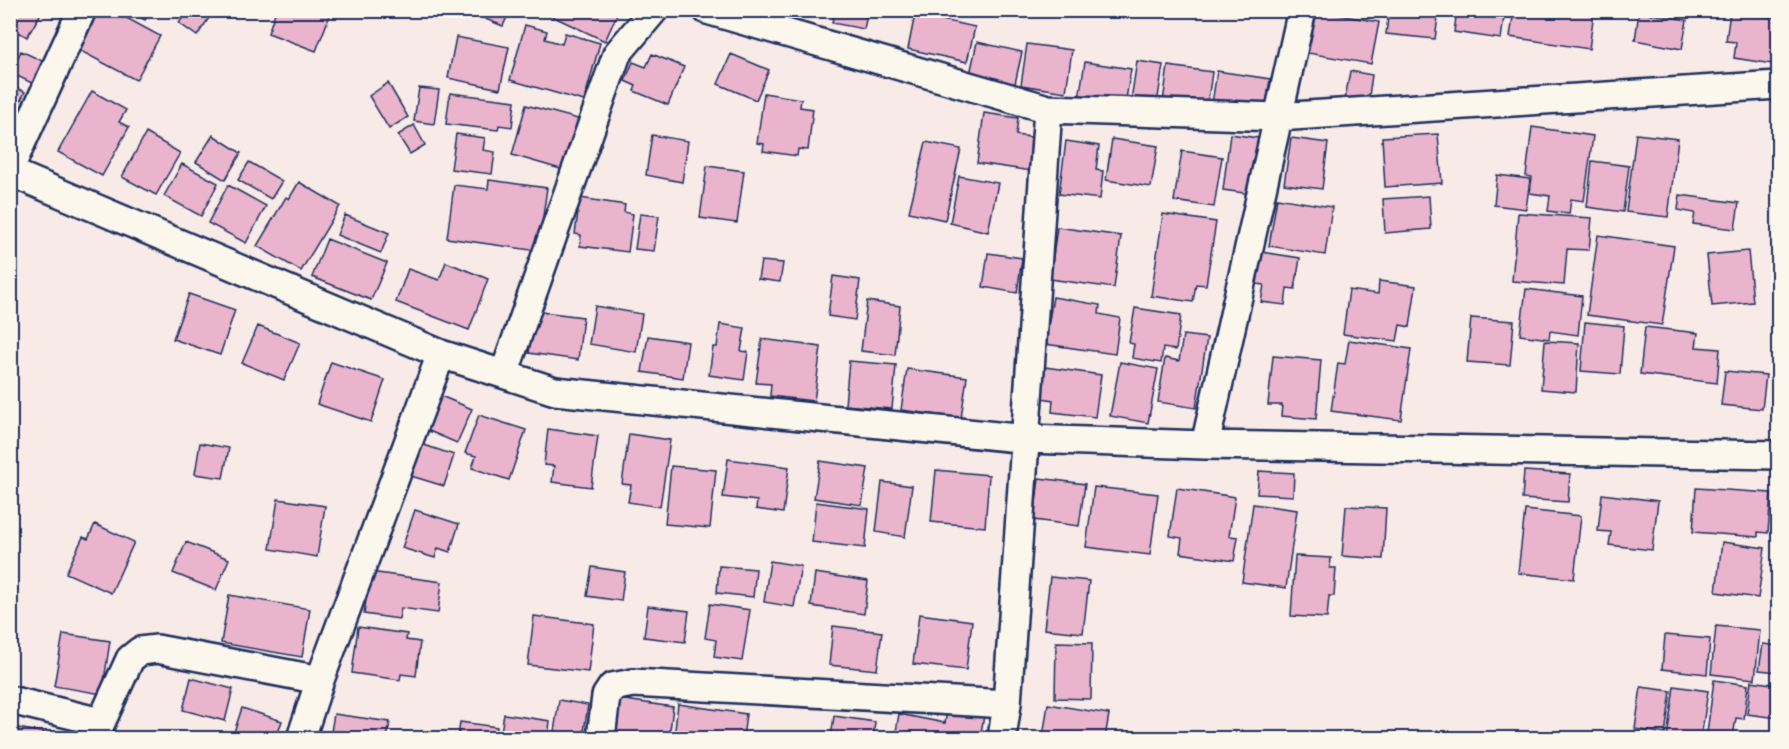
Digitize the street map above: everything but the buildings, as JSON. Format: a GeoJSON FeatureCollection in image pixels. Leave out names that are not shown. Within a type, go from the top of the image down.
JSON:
{"type":"FeatureCollection","features":[{"type":"Feature","properties":{"kind":"street"},"geometry":{"type":"LineString","coordinates":[[82,10],[10,170],[441,354],[555,391],[1027,439],[1205,445],[1779,455]]}},
{"type":"Feature","properties":{"kind":"street"},"geometry":{"type":"LineString","coordinates":[[504,374],[617,54],[654,10]]}},
{"type":"Feature","properties":{"kind":"street"},"geometry":{"type":"LineString","coordinates":[[707,10],[1048,109],[1277,117],[1779,85]]}},
{"type":"Feature","properties":{"kind":"street"},"geometry":{"type":"LineString","coordinates":[[1205,445],[1302,10]]}},
{"type":"Feature","properties":{"kind":"street"},"geometry":{"type":"LineString","coordinates":[[1002,738],[1007,704],[1027,439],[1048,109]]}},
{"type":"Feature","properties":{"kind":"street"},"geometry":{"type":"LineString","coordinates":[[301,738],[320,680],[441,354]]}},
{"type":"Feature","properties":{"kind":"street"},"geometry":{"type":"LineString","coordinates":[[10,700],[98,730],[130,659],[140,651],[157,649],[320,680]]}},
{"type":"Feature","properties":{"kind":"street"},"geometry":{"type":"LineString","coordinates":[[601,738],[606,696],[612,687],[633,683],[1007,704]]}}]}
